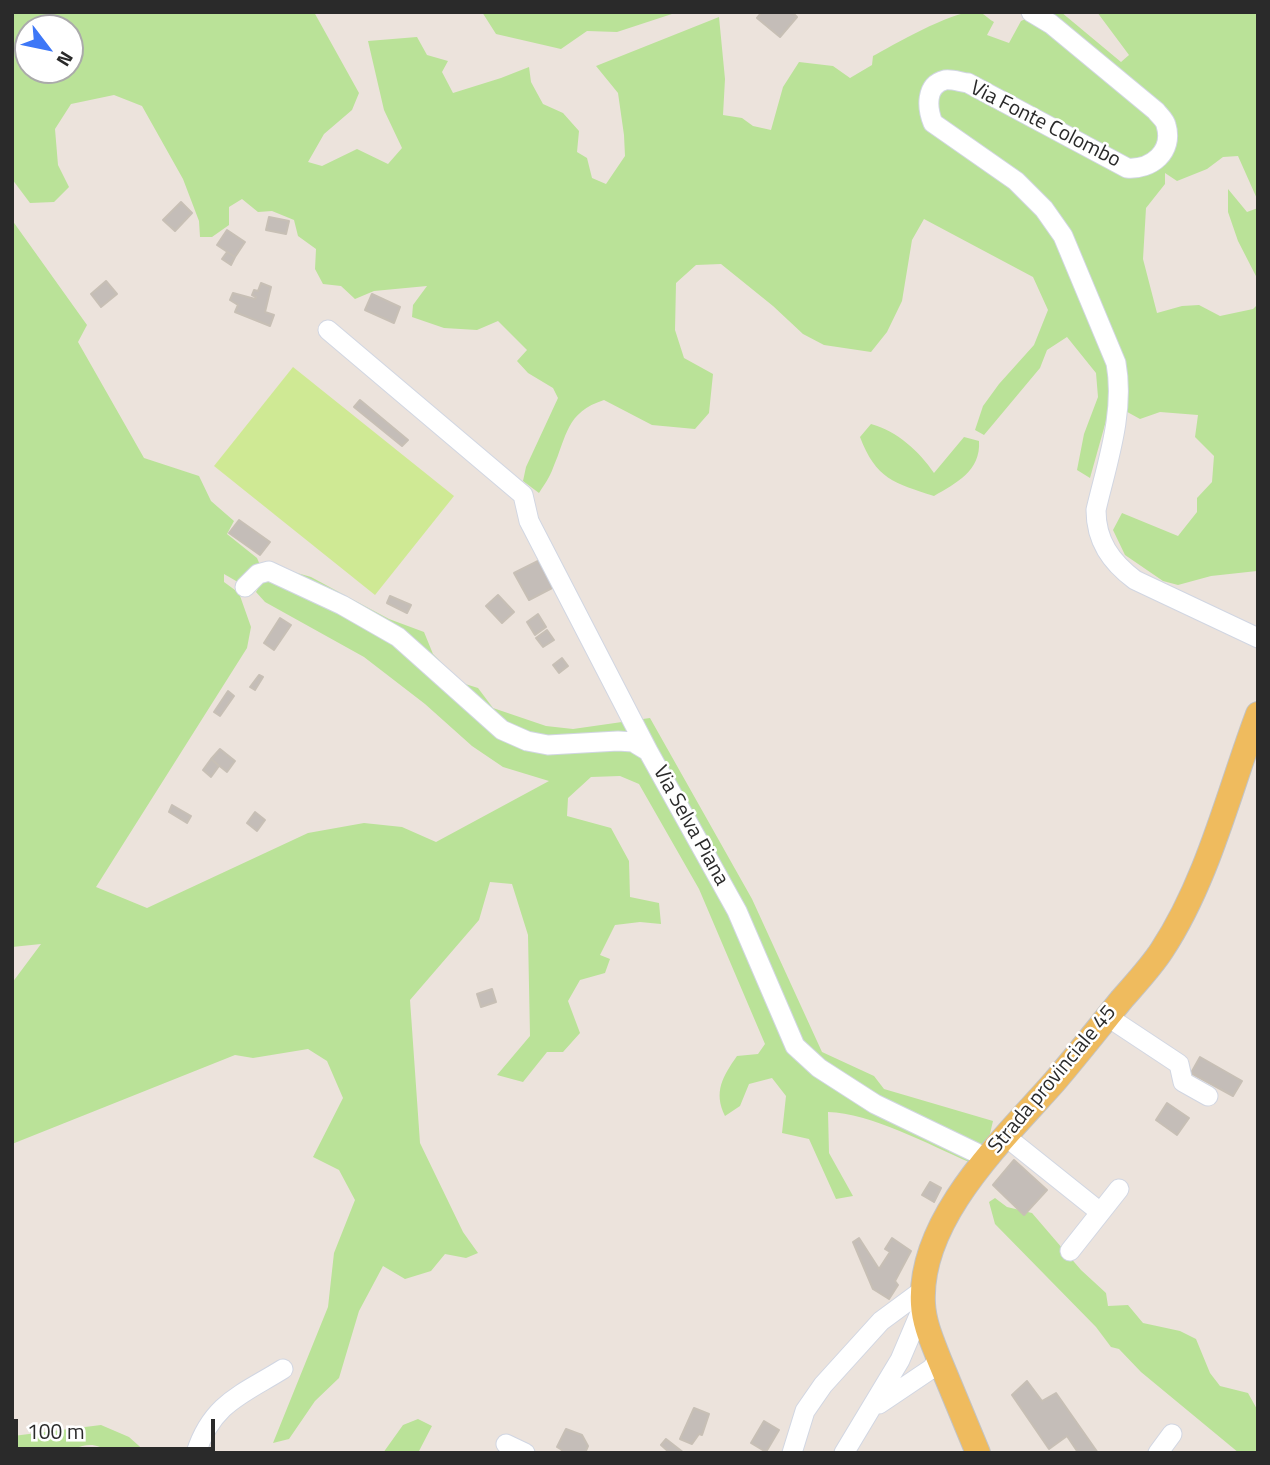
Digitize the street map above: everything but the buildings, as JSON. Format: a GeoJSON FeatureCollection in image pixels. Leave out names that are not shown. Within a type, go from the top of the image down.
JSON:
{"type":"FeatureCollection","features":[{"type":"Feature","properties":{"kind":"main road","name":"Strada provinciale 45"},"geometry":{"type":"LineString","coordinates":[[978,1453],[927,1329],[923,1298],[927,1261],[933,1242],[945,1219],[987,1158],[1161,952],[1183,916],[1200,876],[1258,714]]}},
{"type":"Feature","properties":{"kind":"street","name":"Via Fonte Colombo"},"geometry":{"type":"LineString","coordinates":[[1031,12],[1051,24],[1156,111],[1166,124],[1166,142],[1161,156],[1141,169],[1127,168],[968,83],[943,80],[934,87],[928,99],[928,111],[933,123],[1016,181],[1044,209],[1063,236],[1116,363],[1119,379],[1118,406],[1096,510],[1096,524],[1107,553],[1118,567],[1135,580],[1258,638]]}},
{"type":"Feature","properties":{"kind":"street"},"geometry":{"type":"LineString","coordinates":[[328,330],[523,495],[529,521],[648,751]]}},
{"type":"Feature","properties":{"kind":"street","name":"Via Selva Piana"},"geometry":{"type":"LineString","coordinates":[[250,582],[269,571],[279,574],[398,637],[502,730],[527,741],[548,745],[633,742],[648,751],[737,911],[795,1046],[819,1068],[875,1104],[987,1158]]}},
{"type":"Feature","properties":{"kind":"street"},"geometry":{"type":"LineString","coordinates":[[1108,1017],[1179,1064],[1183,1082],[1208,1096]]}},
{"type":"Feature","properties":{"kind":"street"},"geometry":{"type":"LineString","coordinates":[[1005,1136],[1100,1212]]}},
{"type":"Feature","properties":{"kind":"street"},"geometry":{"type":"LineString","coordinates":[[1070,1251],[1119,1189]]}},
{"type":"Feature","properties":{"kind":"street"},"geometry":{"type":"LineString","coordinates":[[844,1453],[900,1360],[923,1298]]}},
{"type":"Feature","properties":{"kind":"street"},"geometry":{"type":"LineString","coordinates":[[792,1453],[805,1411],[823,1385],[881,1321],[923,1298]]}},
{"type":"Feature","properties":{"kind":"street"},"geometry":{"type":"LineString","coordinates":[[872,1409],[931,1369],[938,1355],[921,1350],[900,1360]]}},
{"type":"Feature","properties":{"kind":"street"},"geometry":{"type":"LineString","coordinates":[[196,1453],[212,1419],[232,1398],[283,1369]]}},
{"type":"Feature","properties":{"kind":"street"},"geometry":{"type":"LineString","coordinates":[[916,1377],[938,1382],[952,1391]]}},
{"type":"Feature","properties":{"kind":"street"},"geometry":{"type":"LineString","coordinates":[[1158,1453],[1172,1434]]}},
{"type":"Feature","properties":{"kind":"street"},"geometry":{"type":"LineString","coordinates":[[506,1444],[525,1453]]}},
{"type":"Feature","properties":{"kind":"green space"},"geometry":{"type":"Polygon","coordinates":[[[12,12],[314,12],[359,93],[352,110],[324,134],[308,162],[322,166],[357,149],[388,164],[402,148],[384,110],[368,41],[417,37],[427,55],[448,61],[442,72],[453,93],[529,67],[531,82],[543,104],[563,113],[579,131],[577,152],[587,158],[592,178],[606,184],[625,156],[624,135],[618,93],[596,66],[719,17],[725,79],[723,115],[742,118],[753,126],[771,130],[783,87],[799,62],[833,66],[850,78],[872,65],[873,56],[943,20],[970,12],[980,12],[994,22],[987,35],[1009,43],[1021,21],[1041,12],[1061,12],[1121,62],[1129,55],[1097,12],[1258,12],[1258,201],[1238,156],[1223,157],[1207,169],[1177,181],[1165,173],[1165,184],[1146,208],[1143,259],[1157,313],[1182,306],[1199,305],[1220,316],[1253,309],[1258,304],[1257,571],[1211,576],[1178,585],[1163,581],[1125,555],[1113,530],[1122,513],[1178,536],[1197,512],[1197,498],[1212,482],[1214,456],[1195,437],[1198,415],[1160,412],[1140,419],[1111,403],[1090,478],[1077,470],[1084,434],[1098,397],[1096,373],[1067,337],[1047,350],[1040,368],[984,435],[975,430],[983,406],[1034,345],[1048,310],[1033,277],[924,219],[912,240],[902,301],[887,332],[871,352],[824,345],[803,334],[721,264],[696,265],[676,283],[675,330],[684,358],[713,374],[709,413],[695,429],[652,425],[604,400],[591,405],[575,418],[570,426],[552,471],[539,493],[523,481],[526,467],[558,398],[553,388],[528,373],[517,361],[527,350],[498,321],[477,330],[444,328],[412,317],[413,305],[427,286],[374,291],[355,299],[341,286],[323,284],[315,269],[316,249],[298,236],[294,220],[272,211],[258,212],[242,199],[229,207],[229,225],[212,237],[200,237],[199,221],[183,179],[142,106],[114,95],[71,104],[55,129],[58,165],[69,187],[54,202],[30,203],[12,179],[12,12]]]}},
{"type":"Feature","properties":{"kind":"green space"},"geometry":{"type":"Polygon","coordinates":[[[482,12],[678,12],[617,32],[587,31],[561,49],[496,34],[482,12]]]}},
{"type":"Feature","properties":{"kind":"green space"},"geometry":{"type":"Polygon","coordinates":[[[1228,189],[1247,212],[1258,208],[1258,280],[1238,241],[1228,212],[1228,189]]]}},
{"type":"Feature","properties":{"kind":"green space"},"geometry":{"type":"Polygon","coordinates":[[[12,220],[87,325],[78,342],[144,458],[199,476],[211,501],[234,521],[227,534],[257,558],[260,565],[243,585],[224,574],[224,582],[239,593],[251,627],[247,648],[96,887],[147,908],[308,833],[364,823],[402,827],[436,842],[549,781],[503,767],[472,746],[425,704],[364,657],[265,602],[256,592],[265,576],[280,568],[311,577],[389,619],[424,632],[433,654],[462,683],[478,688],[493,708],[546,726],[573,729],[650,718],[752,899],[822,1052],[874,1076],[884,1089],[993,1121],[989,1138],[969,1162],[881,1124],[828,1112],[829,1153],[853,1196],[836,1199],[809,1139],[782,1133],[786,1096],[772,1078],[749,1084],[740,1106],[725,1116],[720,1092],[728,1070],[737,1056],[758,1054],[765,1044],[699,889],[639,784],[620,776],[591,777],[568,798],[567,816],[611,828],[629,861],[630,897],[659,903],[661,924],[640,922],[615,925],[600,955],[610,959],[605,973],[580,980],[568,1001],[580,1033],[563,1052],[547,1052],[523,1082],[497,1075],[530,1036],[528,935],[512,884],[490,882],[479,920],[410,1000],[420,1143],[463,1232],[478,1253],[466,1258],[445,1254],[431,1271],[405,1279],[383,1266],[359,1311],[339,1378],[315,1401],[289,1439],[273,1443],[328,1307],[334,1253],[355,1200],[339,1170],[313,1157],[343,1098],[327,1061],[308,1049],[253,1058],[235,1055],[12,1144],[12,983],[41,944],[12,947],[12,220]]]}},
{"type":"Feature","properties":{"kind":"green space"},"geometry":{"type":"Polygon","coordinates":[[[293,367],[454,496],[375,595],[214,466],[293,367]]]}},
{"type":"Feature","properties":{"kind":"green space"},"geometry":{"type":"Polygon","coordinates":[[[871,424],[907,443],[934,473],[964,437],[979,441],[979,451],[966,475],[934,496],[897,483],[880,471],[860,437],[871,424]]]}},
{"type":"Feature","properties":{"kind":"green space"},"geometry":{"type":"Polygon","coordinates":[[[995,1198],[1007,1207],[1032,1213],[1081,1270],[1106,1293],[1108,1306],[1128,1305],[1143,1323],[1180,1331],[1196,1339],[1210,1373],[1220,1386],[1248,1393],[1258,1411],[1258,1453],[1239,1453],[1141,1372],[1119,1349],[1111,1347],[1096,1327],[995,1224],[989,1202],[995,1198]]]}},
{"type":"Feature","properties":{"kind":"green space"},"geometry":{"type":"Polygon","coordinates":[[[418,1419],[432,1426],[418,1453],[383,1453],[403,1425],[418,1419]]]}},
{"type":"Feature","properties":{"kind":"green space"},"geometry":{"type":"Polygon","coordinates":[[[101,1425],[129,1437],[147,1453],[109,1453],[89,1445],[57,1453],[12,1453],[13,1436],[101,1425]]]}}]}
